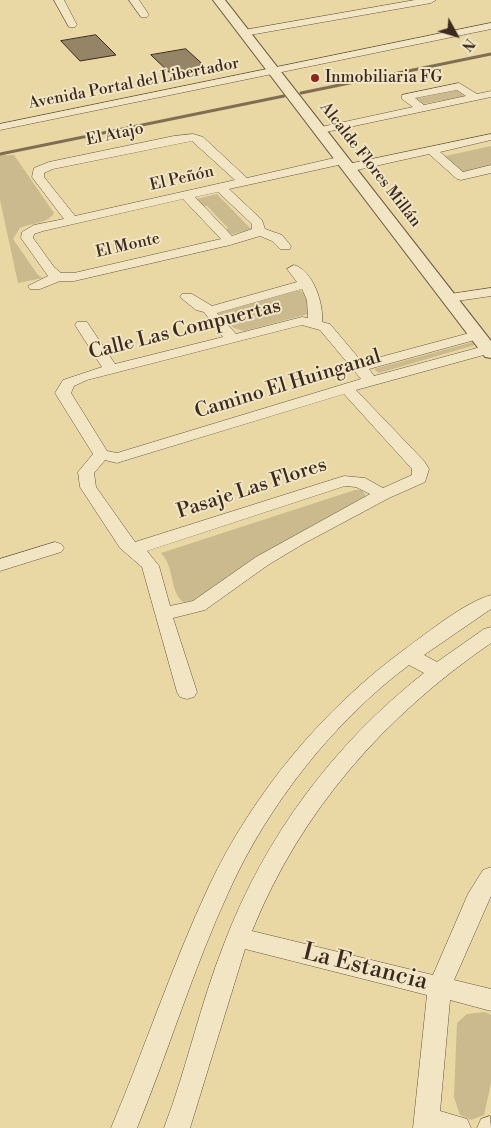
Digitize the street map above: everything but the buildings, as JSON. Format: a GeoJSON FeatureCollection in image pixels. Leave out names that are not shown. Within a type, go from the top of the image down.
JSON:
{"type":"FeatureCollection","features":[{"type":"Feature","properties":{"kind":"street"},"geometry":{"type":"LineString","coordinates":[[59,0],[72,25]]}},
{"type":"Feature","properties":{"kind":"street"},"geometry":{"type":"LineString","coordinates":[[134,0],[144,15]]}},
{"type":"Feature","properties":{"kind":"street","name":"Alcalde Flores Millán"},"geometry":{"type":"LineString","coordinates":[[219,0],[321,130],[489,351]]}},
{"type":"Feature","properties":{"kind":"street"},"geometry":{"type":"LineString","coordinates":[[369,0],[380,9]]}},
{"type":"Feature","properties":{"kind":"street"},"geometry":{"type":"LineString","coordinates":[[241,28],[290,23],[380,9],[405,2],[431,0]]}},
{"type":"Feature","properties":{"kind":"street","name":"Avenida Portal del Libertador"},"geometry":{"type":"LineString","coordinates":[[0,127],[491,26]]}},
{"type":"Feature","properties":{"kind":"street","name":"Avenida Portal del Libertador"},"geometry":{"type":"LineString","coordinates":[[0,122],[491,32]]}},
{"type":"Feature","properties":{"kind":"street"},"geometry":{"type":"LineString","coordinates":[[406,97],[455,82],[476,98]]}},
{"type":"Feature","properties":{"kind":"street"},"geometry":{"type":"LineString","coordinates":[[393,91],[406,97],[422,109]]}},
{"type":"Feature","properties":{"kind":"street"},"geometry":{"type":"LineString","coordinates":[[321,130],[491,94]]}},
{"type":"Feature","properties":{"kind":"street","name":"El Atajo"},"geometry":{"type":"LineString","coordinates":[[72,220],[38,177],[38,171],[49,166],[174,139],[193,137],[204,143],[240,178]]}},
{"type":"Feature","properties":{"kind":"street","name":"El Peñón"},"geometry":{"type":"LineString","coordinates":[[58,277],[49,270],[27,238],[28,232],[72,220],[220,187],[240,178],[343,160],[431,150],[491,137]]}},
{"type":"Feature","properties":{"kind":"street"},"geometry":{"type":"LineString","coordinates":[[431,150],[470,186]]}},
{"type":"Feature","properties":{"kind":"street"},"geometry":{"type":"LineString","coordinates":[[461,176],[491,169]]}},
{"type":"Feature","properties":{"kind":"street"},"geometry":{"type":"LineString","coordinates":[[220,187],[258,223],[259,231],[277,238],[285,246]]}},
{"type":"Feature","properties":{"kind":"street"},"geometry":{"type":"LineString","coordinates":[[186,195],[230,241]]}},
{"type":"Feature","properties":{"kind":"street","name":"El Monte"},"geometry":{"type":"LineString","coordinates":[[35,286],[58,277],[74,277],[230,241],[259,231]]}},
{"type":"Feature","properties":{"kind":"street"},"geometry":{"type":"LineString","coordinates":[[294,269],[307,283],[314,296],[317,314],[315,323],[325,327],[371,381]]}},
{"type":"Feature","properties":{"kind":"street"},"geometry":{"type":"LineString","coordinates":[[187,297],[201,307],[212,310],[307,283]]}},
{"type":"Feature","properties":{"kind":"street"},"geometry":{"type":"LineString","coordinates":[[454,303],[491,292]]}},
{"type":"Feature","properties":{"kind":"street"},"geometry":{"type":"LineString","coordinates":[[454,303],[491,304]]}},
{"type":"Feature","properties":{"kind":"street"},"geometry":{"type":"LineString","coordinates":[[212,310],[210,314],[233,339]]}},
{"type":"Feature","properties":{"kind":"street","name":"Calle Las Compuertas"},"geometry":{"type":"LineString","coordinates":[[101,454],[63,393],[68,383],[111,370],[302,321],[315,323]]}},
{"type":"Feature","properties":{"kind":"street"},"geometry":{"type":"LineString","coordinates":[[82,325],[111,370]]}},
{"type":"Feature","properties":{"kind":"street","name":"Camino El Huinganal"},"geometry":{"type":"LineString","coordinates":[[360,367],[477,335]]}},
{"type":"Feature","properties":{"kind":"street","name":"Camino El Huinganal"},"geometry":{"type":"LineString","coordinates":[[101,454],[117,458],[371,381],[489,351]]}},
{"type":"Feature","properties":{"kind":"street"},"geometry":{"type":"LineString","coordinates":[[162,614],[200,606],[280,550],[383,494],[414,482],[419,478],[421,469],[347,389]]}},
{"type":"Feature","properties":{"kind":"street"},"geometry":{"type":"LineString","coordinates":[[101,454],[86,472],[88,487],[126,544],[141,555],[150,566],[162,614],[187,692]]}},
{"type":"Feature","properties":{"kind":"street","name":"Pasaje Las Flores"},"geometry":{"type":"LineString","coordinates":[[133,550],[344,481],[359,482],[383,494]]}},
{"type":"Feature","properties":{"kind":"street"},"geometry":{"type":"LineString","coordinates":[[0,565],[55,548]]}},
{"type":"Feature","properties":{"kind":"street"},"geometry":{"type":"LineString","coordinates":[[124,1128],[196,939],[239,850],[263,811],[315,742],[355,700],[404,658],[434,636],[491,601]]}},
{"type":"Feature","properties":{"kind":"street"},"geometry":{"type":"LineString","coordinates":[[177,1128],[204,1050],[238,937],[278,853],[326,782],[379,722],[437,672],[491,634]]}},
{"type":"Feature","properties":{"kind":"street"},"geometry":{"type":"LineString","coordinates":[[404,658],[419,660],[437,672]]}},
{"type":"Feature","properties":{"kind":"street"},"geometry":{"type":"LineString","coordinates":[[458,1128],[426,1124],[440,986],[476,901],[491,876]]}},
{"type":"Feature","properties":{"kind":"street","name":"La Estancia"},"geometry":{"type":"LineString","coordinates":[[238,937],[491,1000]]}},
{"type":"Feature","properties":{"kind":"shaded area"},"geometry":{"type":"Polygon","coordinates":[[[455,89],[465,96],[423,104],[413,97],[455,89]]]}},
{"type":"Feature","properties":{"kind":"shaded area"},"geometry":{"type":"Polygon","coordinates":[[[491,146],[491,167],[462,174],[441,157],[491,146]]]}},
{"type":"Feature","properties":{"kind":"shaded area"},"geometry":{"type":"Polygon","coordinates":[[[0,155],[14,155],[54,213],[48,219],[20,228],[13,239],[38,275],[43,278],[18,283],[0,200],[0,155]]]}},
{"type":"Feature","properties":{"kind":"shaded area"},"geometry":{"type":"Polygon","coordinates":[[[217,194],[251,229],[230,235],[226,230],[228,228],[207,206],[203,206],[196,199],[217,194]]]}},
{"type":"Feature","properties":{"kind":"shaded area"},"geometry":{"type":"Polygon","coordinates":[[[300,290],[307,301],[308,314],[244,331],[234,328],[218,314],[225,309],[300,290]]]}},
{"type":"Feature","properties":{"kind":"shaded area"},"geometry":{"type":"Polygon","coordinates":[[[473,342],[475,345],[379,373],[374,369],[473,342]]]}},
{"type":"Feature","properties":{"kind":"shaded area"},"geometry":{"type":"Polygon","coordinates":[[[355,490],[362,490],[366,496],[251,561],[193,601],[183,602],[179,597],[168,565],[161,553],[355,490]]]}},
{"type":"Feature","properties":{"kind":"shaded area"},"geometry":{"type":"Polygon","coordinates":[[[485,1012],[491,1015],[491,1083],[484,1115],[471,1120],[460,1115],[454,1097],[457,1023],[467,1014],[485,1012]]]}},
{"type":"Feature","properties":{"kind":"waterway"},"geometry":{"type":"LineString","coordinates":[[301,93],[491,54]]}},
{"type":"Feature","properties":{"kind":"waterway"},"geometry":{"type":"LineString","coordinates":[[0,154],[284,96]]}},
{"type":"Feature","properties":{"kind":"place","name":"Inmobiliaria FG"},"geometry":{"type":"Point","coordinates":[315,78]}}]}
